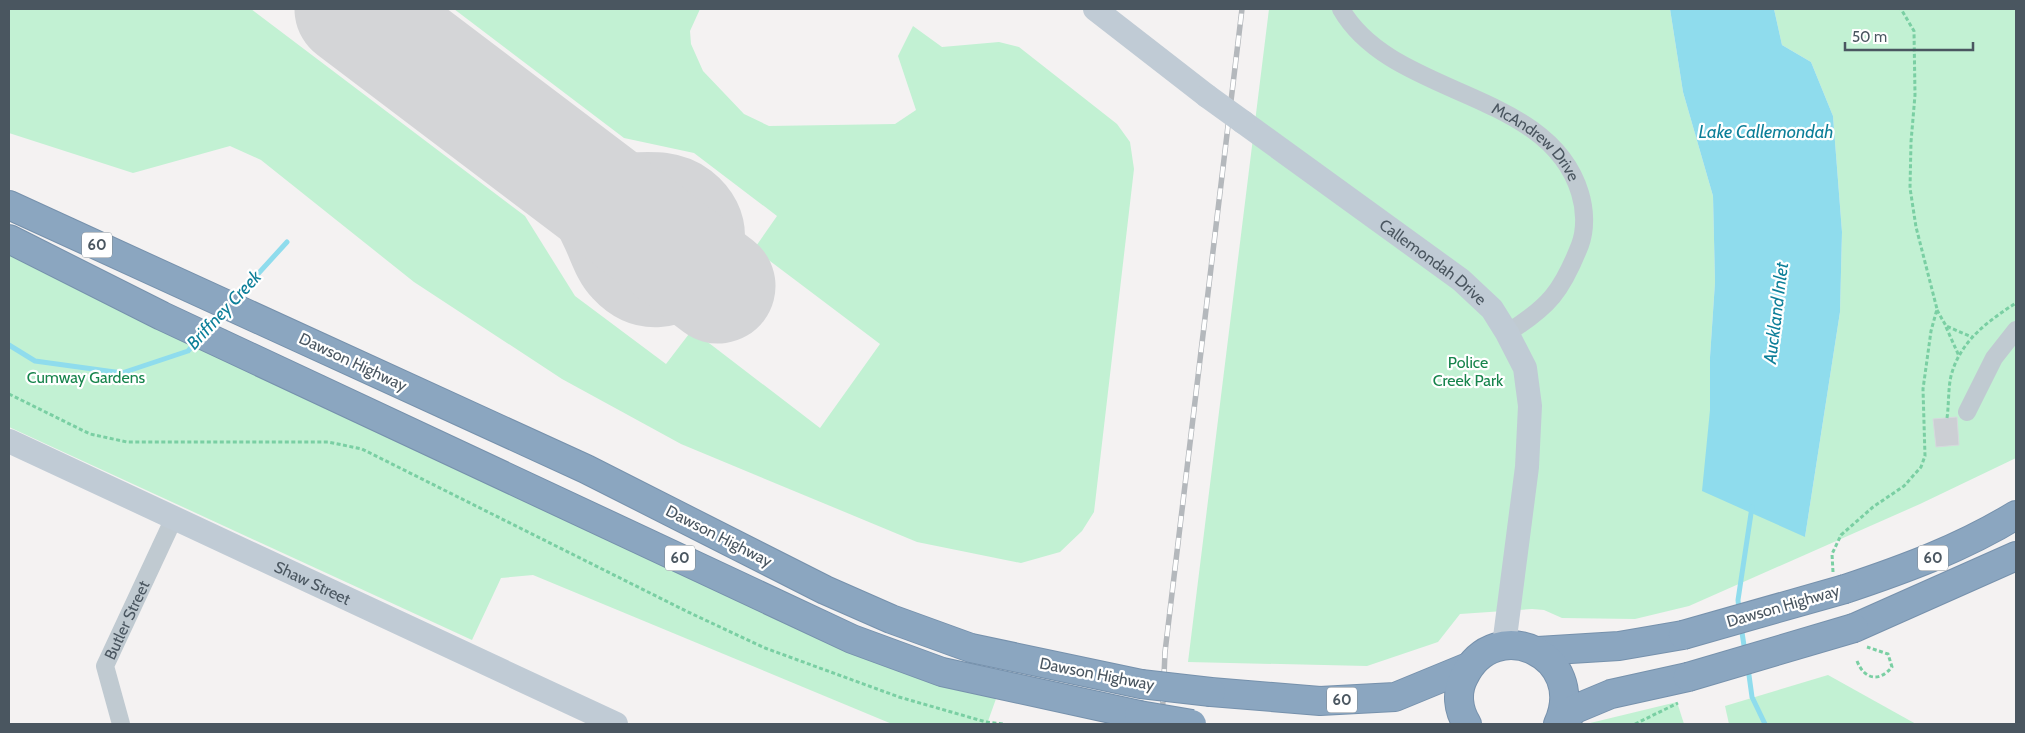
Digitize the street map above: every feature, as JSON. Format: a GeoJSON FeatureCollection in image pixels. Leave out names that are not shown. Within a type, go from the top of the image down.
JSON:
{"type":"FeatureCollection","features":[{"type":"Feature","properties":{"kind":"highway","name":"Dawson Highway"},"geometry":{"type":"LineString","coordinates":[[9,205],[586,469],[825,590],[891,619],[971,648],[1141,684],[1320,701],[1395,697],[1468,668]]}},
{"type":"Feature","properties":{"kind":"highway","name":"Dawson Highway"},"geometry":{"type":"LineString","coordinates":[[9,239],[162,316],[852,639],[942,672],[1139,715],[1192,724]]}},
{"type":"Feature","properties":{"kind":"highway","name":"Dawson Highway"},"geometry":{"type":"LineString","coordinates":[[1538,651],[1619,646],[1683,635],[1839,581],[1922,563],[1983,535],[2016,515]]}},
{"type":"Feature","properties":{"kind":"highway","name":"60"},"geometry":{"type":"LineString","coordinates":[[1559,724],[1575,709],[1611,694],[1687,688],[1857,636],[2016,556]]}},
{"type":"Feature","properties":{"kind":"highway","name":"60"},"geometry":{"type":"LineString","coordinates":[[1467,724],[1462,717],[1459,700],[1461,683],[1468,668],[1484,652],[1504,645],[1522,645],[1538,651],[1552,662],[1561,677],[1565,694],[1564,712],[1559,724]]}},
{"type":"Feature","properties":{"kind":"street","name":"Callemondah Drive"},"geometry":{"type":"LineString","coordinates":[[1095,9],[1206,96],[1462,280],[1492,309],[1525,368],[1530,406],[1527,467],[1504,645]]}},
{"type":"Feature","properties":{"kind":"street","name":"McAndrew Drive"},"geometry":{"type":"LineString","coordinates":[[1341,9],[1363,38],[1404,66],[1512,117],[1542,137],[1564,159],[1577,180],[1584,206],[1583,236],[1570,270],[1554,297],[1533,317],[1507,333]]}},
{"type":"Feature","properties":{"kind":"street"},"geometry":{"type":"LineString","coordinates":[[1967,412],[1994,358],[2016,330]]}},
{"type":"Feature","properties":{"kind":"street","name":"Shaw Street"},"geometry":{"type":"LineString","coordinates":[[9,441],[616,724]]}},
{"type":"Feature","properties":{"kind":"street","name":"Butler Street"},"geometry":{"type":"LineString","coordinates":[[121,724],[105,666],[174,518]]}},
{"type":"Feature","properties":{"kind":"path"},"geometry":{"type":"LineString","coordinates":[[1901,9],[1914,31],[1915,94],[1910,142],[1910,188],[1916,227],[1937,309],[1959,356]]}},
{"type":"Feature","properties":{"kind":"path"},"geometry":{"type":"LineString","coordinates":[[1947,418],[1951,377],[1959,356],[1972,337],[1989,321],[2016,302]]}},
{"type":"Feature","properties":{"kind":"path"},"geometry":{"type":"LineString","coordinates":[[1839,581],[1832,554],[1841,535],[1872,507],[1904,486],[1921,467],[1925,456],[1923,388],[1931,331],[1937,309]]}},
{"type":"Feature","properties":{"kind":"path"},"geometry":{"type":"LineString","coordinates":[[1946,326],[1972,337]]}},
{"type":"Feature","properties":{"kind":"path"},"geometry":{"type":"LineString","coordinates":[[9,394],[90,434],[126,442],[328,442],[362,449],[686,611],[766,648],[899,697],[978,720],[1003,724]]}},
{"type":"Feature","properties":{"kind":"path"},"geometry":{"type":"LineString","coordinates":[[1857,636],[1888,654],[1892,667],[1886,675],[1879,678],[1870,678],[1861,671],[1857,661]]}},
{"type":"Feature","properties":{"kind":"path"},"geometry":{"type":"LineString","coordinates":[[1634,724],[1687,688]]}},
{"type":"Feature","properties":{"kind":"green space"},"geometry":{"type":"Polygon","coordinates":[[[9,9],[251,9],[525,216],[575,296],[666,364],[692,330],[820,428],[880,344],[754,249],[777,216],[694,153],[624,138],[454,9],[700,9],[690,31],[691,44],[703,71],[744,114],[769,126],[895,124],[916,110],[898,56],[913,26],[942,47],[999,42],[1019,47],[1117,124],[1130,142],[1134,169],[1094,512],[1082,531],[1060,552],[1021,563],[917,542],[681,444],[562,379],[414,282],[261,160],[230,146],[133,173],[9,133],[9,9]]]}},
{"type":"Feature","properties":{"kind":"green space","name":"Police Creek Park"},"geometry":{"type":"Polygon","coordinates":[[[1269,9],[1670,9],[1683,92],[1713,196],[1715,282],[1710,357],[1710,410],[1805,537],[1840,312],[1842,232],[1833,116],[1811,62],[1782,45],[1774,9],[2016,9],[2016,458],[1920,504],[1689,606],[1635,619],[1562,618],[1544,610],[1532,609],[1460,614],[1438,642],[1367,666],[1188,662],[1269,9]]]}},
{"type":"Feature","properties":{"kind":"green space","name":"Cumway Gardens"},"geometry":{"type":"Polygon","coordinates":[[[9,252],[997,696],[987,724],[892,724],[533,575],[501,578],[472,640],[9,427],[9,252]]]}},
{"type":"Feature","properties":{"kind":"green space"},"geometry":{"type":"Polygon","coordinates":[[[1828,675],[1916,724],[1729,724],[1725,706],[1828,675]]]}},
{"type":"Feature","properties":{"kind":"green space"},"geometry":{"type":"Polygon","coordinates":[[[1677,702],[1684,724],[1586,724],[1677,702]]]}},
{"type":"Feature","properties":{"kind":"water","name":"Lake Callemondah"},"geometry":{"type":"Polygon","coordinates":[[[1670,9],[1774,9],[1782,45],[1811,62],[1833,116],[1842,232],[1840,312],[1805,537],[1702,491],[1710,410],[1710,357],[1715,282],[1713,196],[1683,92],[1670,9]]]}},
{"type":"Feature","properties":{"kind":"building"},"geometry":{"type":"Polygon","coordinates":[[[1957,417],[1959,445],[1936,447],[1933,419],[1957,417]]]}},
{"type":"Feature","properties":{"kind":"waterway","name":"Briffney Creek"},"geometry":{"type":"LineString","coordinates":[[235,299],[287,242]]}},
{"type":"Feature","properties":{"kind":"waterway","name":"Briffney Creek"},"geometry":{"type":"LineString","coordinates":[[208,329],[223,313]]}},
{"type":"Feature","properties":{"kind":"waterway","name":"Briffney Creek"},"geometry":{"type":"LineString","coordinates":[[9,345],[35,361],[122,373],[188,351],[196,342]]}},
{"type":"Feature","properties":{"kind":"waterway","name":"Auckland Inlet"},"geometry":{"type":"LineString","coordinates":[[1739,610],[1738,600],[1752,507]]}},
{"type":"Feature","properties":{"kind":"waterway"},"geometry":{"type":"LineString","coordinates":[[1741,626],[1745,652]]}},
{"type":"Feature","properties":{"kind":"waterway"},"geometry":{"type":"LineString","coordinates":[[1748,668],[1752,697],[1765,724]]}},
{"type":"Feature","properties":{"kind":"taxiway"},"geometry":{"type":"LineString","coordinates":[[474,101],[562,165],[578,173],[595,176],[665,176],[682,180],[697,189],[716,212],[722,237],[717,261],[703,282],[683,297],[659,304],[634,300],[609,282],[599,268],[547,157]]}},
{"type":"Feature","properties":{"kind":"runway"},"geometry":{"type":"LineString","coordinates":[[352,9],[718,286]]}},
{"type":"Feature","properties":{"kind":"railway"},"geometry":{"type":"LineString","coordinates":[[1162,724],[1165,652],[1242,9]]}}]}
